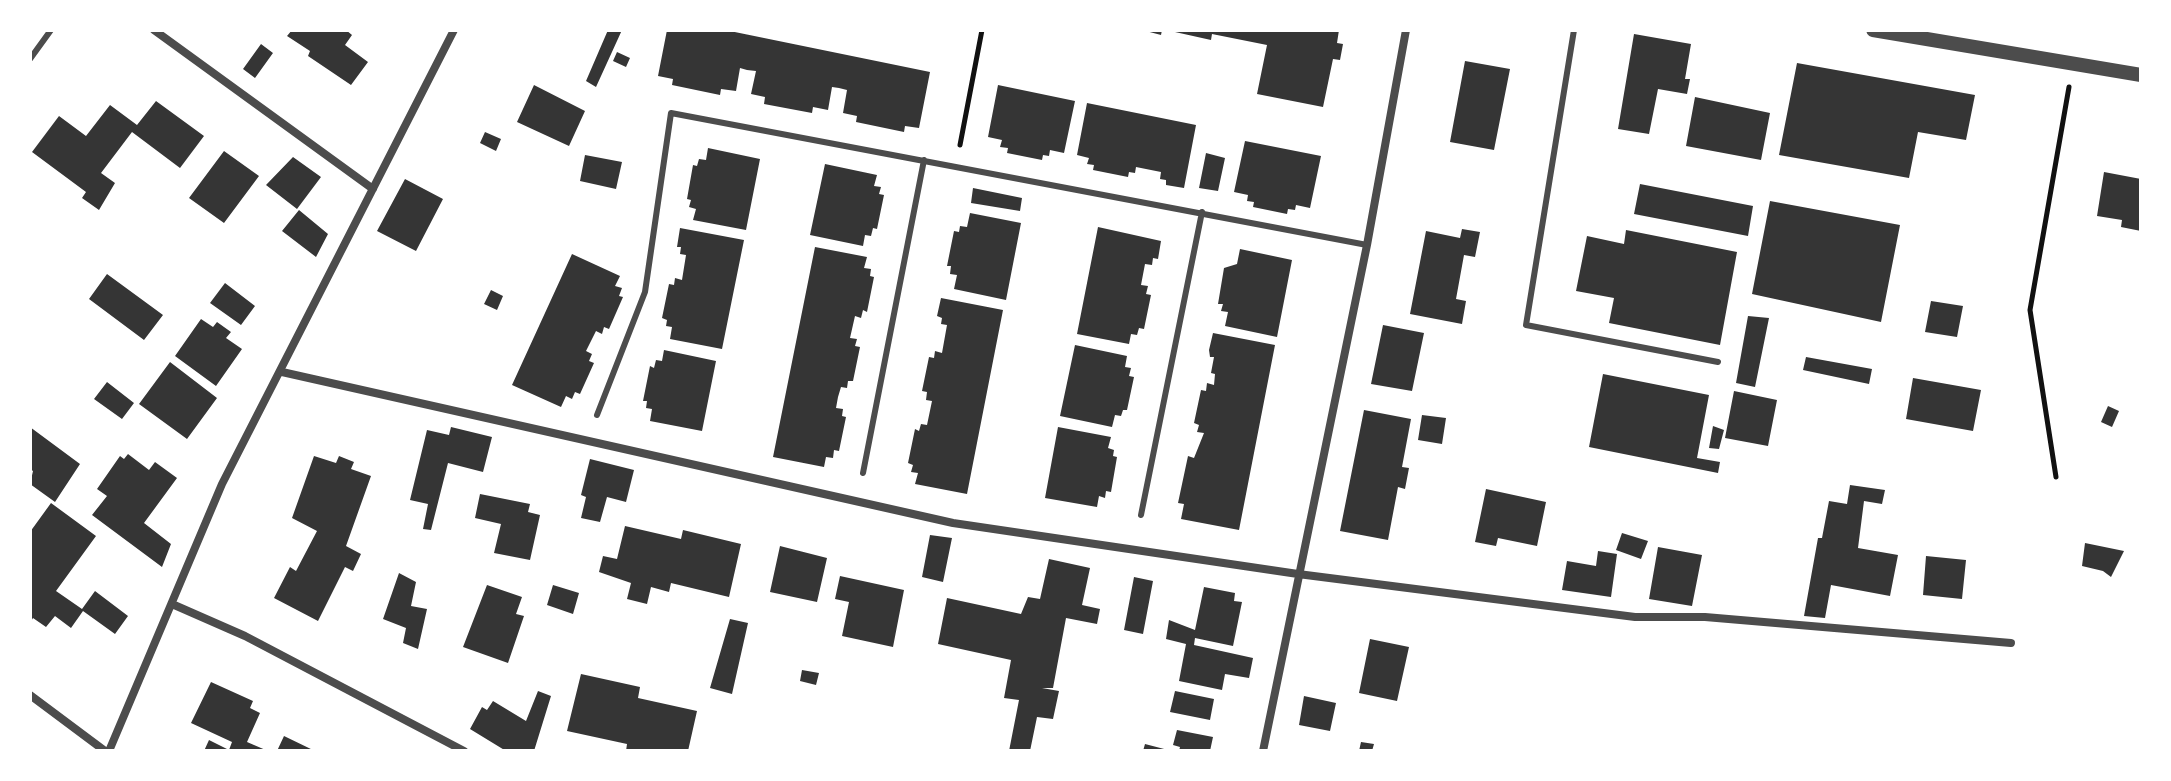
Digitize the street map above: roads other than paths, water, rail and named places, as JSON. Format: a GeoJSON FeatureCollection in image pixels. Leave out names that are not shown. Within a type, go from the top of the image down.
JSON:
{"type":"FeatureCollection","features":[{"type":"Feature","properties":{"kind":"street"},"geometry":{"type":"LineString","coordinates":[[154,30],[373,189]]}},
{"type":"Feature","properties":{"kind":"street"},"geometry":{"type":"LineString","coordinates":[[30,695],[107,751],[222,484],[282,372],[454,30]]}},
{"type":"Feature","properties":{"kind":"street"},"geometry":{"type":"LineString","coordinates":[[1263,751],[1367,245],[1406,30]]}},
{"type":"Feature","properties":{"kind":"street"},"geometry":{"type":"LineString","coordinates":[[1873,30],[2141,75]]}},
{"type":"Feature","properties":{"kind":"street"},"geometry":{"type":"LineString","coordinates":[[282,372],[953,523],[1298,574],[1635,617],[1705,617],[2011,643]]}},
{"type":"Feature","properties":{"kind":"street"},"geometry":{"type":"LineString","coordinates":[[172,604],[245,636],[464,751]]}},
{"type":"Feature","properties":{"kind":"lane"},"geometry":{"type":"LineString","coordinates":[[30,59],[51,30]]}},
{"type":"Feature","properties":{"kind":"lane"},"geometry":{"type":"LineString","coordinates":[[1574,30],[1526,325],[1718,362]]}},
{"type":"Feature","properties":{"kind":"lane"},"geometry":{"type":"LineString","coordinates":[[597,415],[645,292],[671,113],[1367,245]]}},
{"type":"Feature","properties":{"kind":"lane"},"geometry":{"type":"LineString","coordinates":[[863,473],[924,160]]}},
{"type":"Feature","properties":{"kind":"lane"},"geometry":{"type":"LineString","coordinates":[[1141,515],[1202,212]]}}]}
